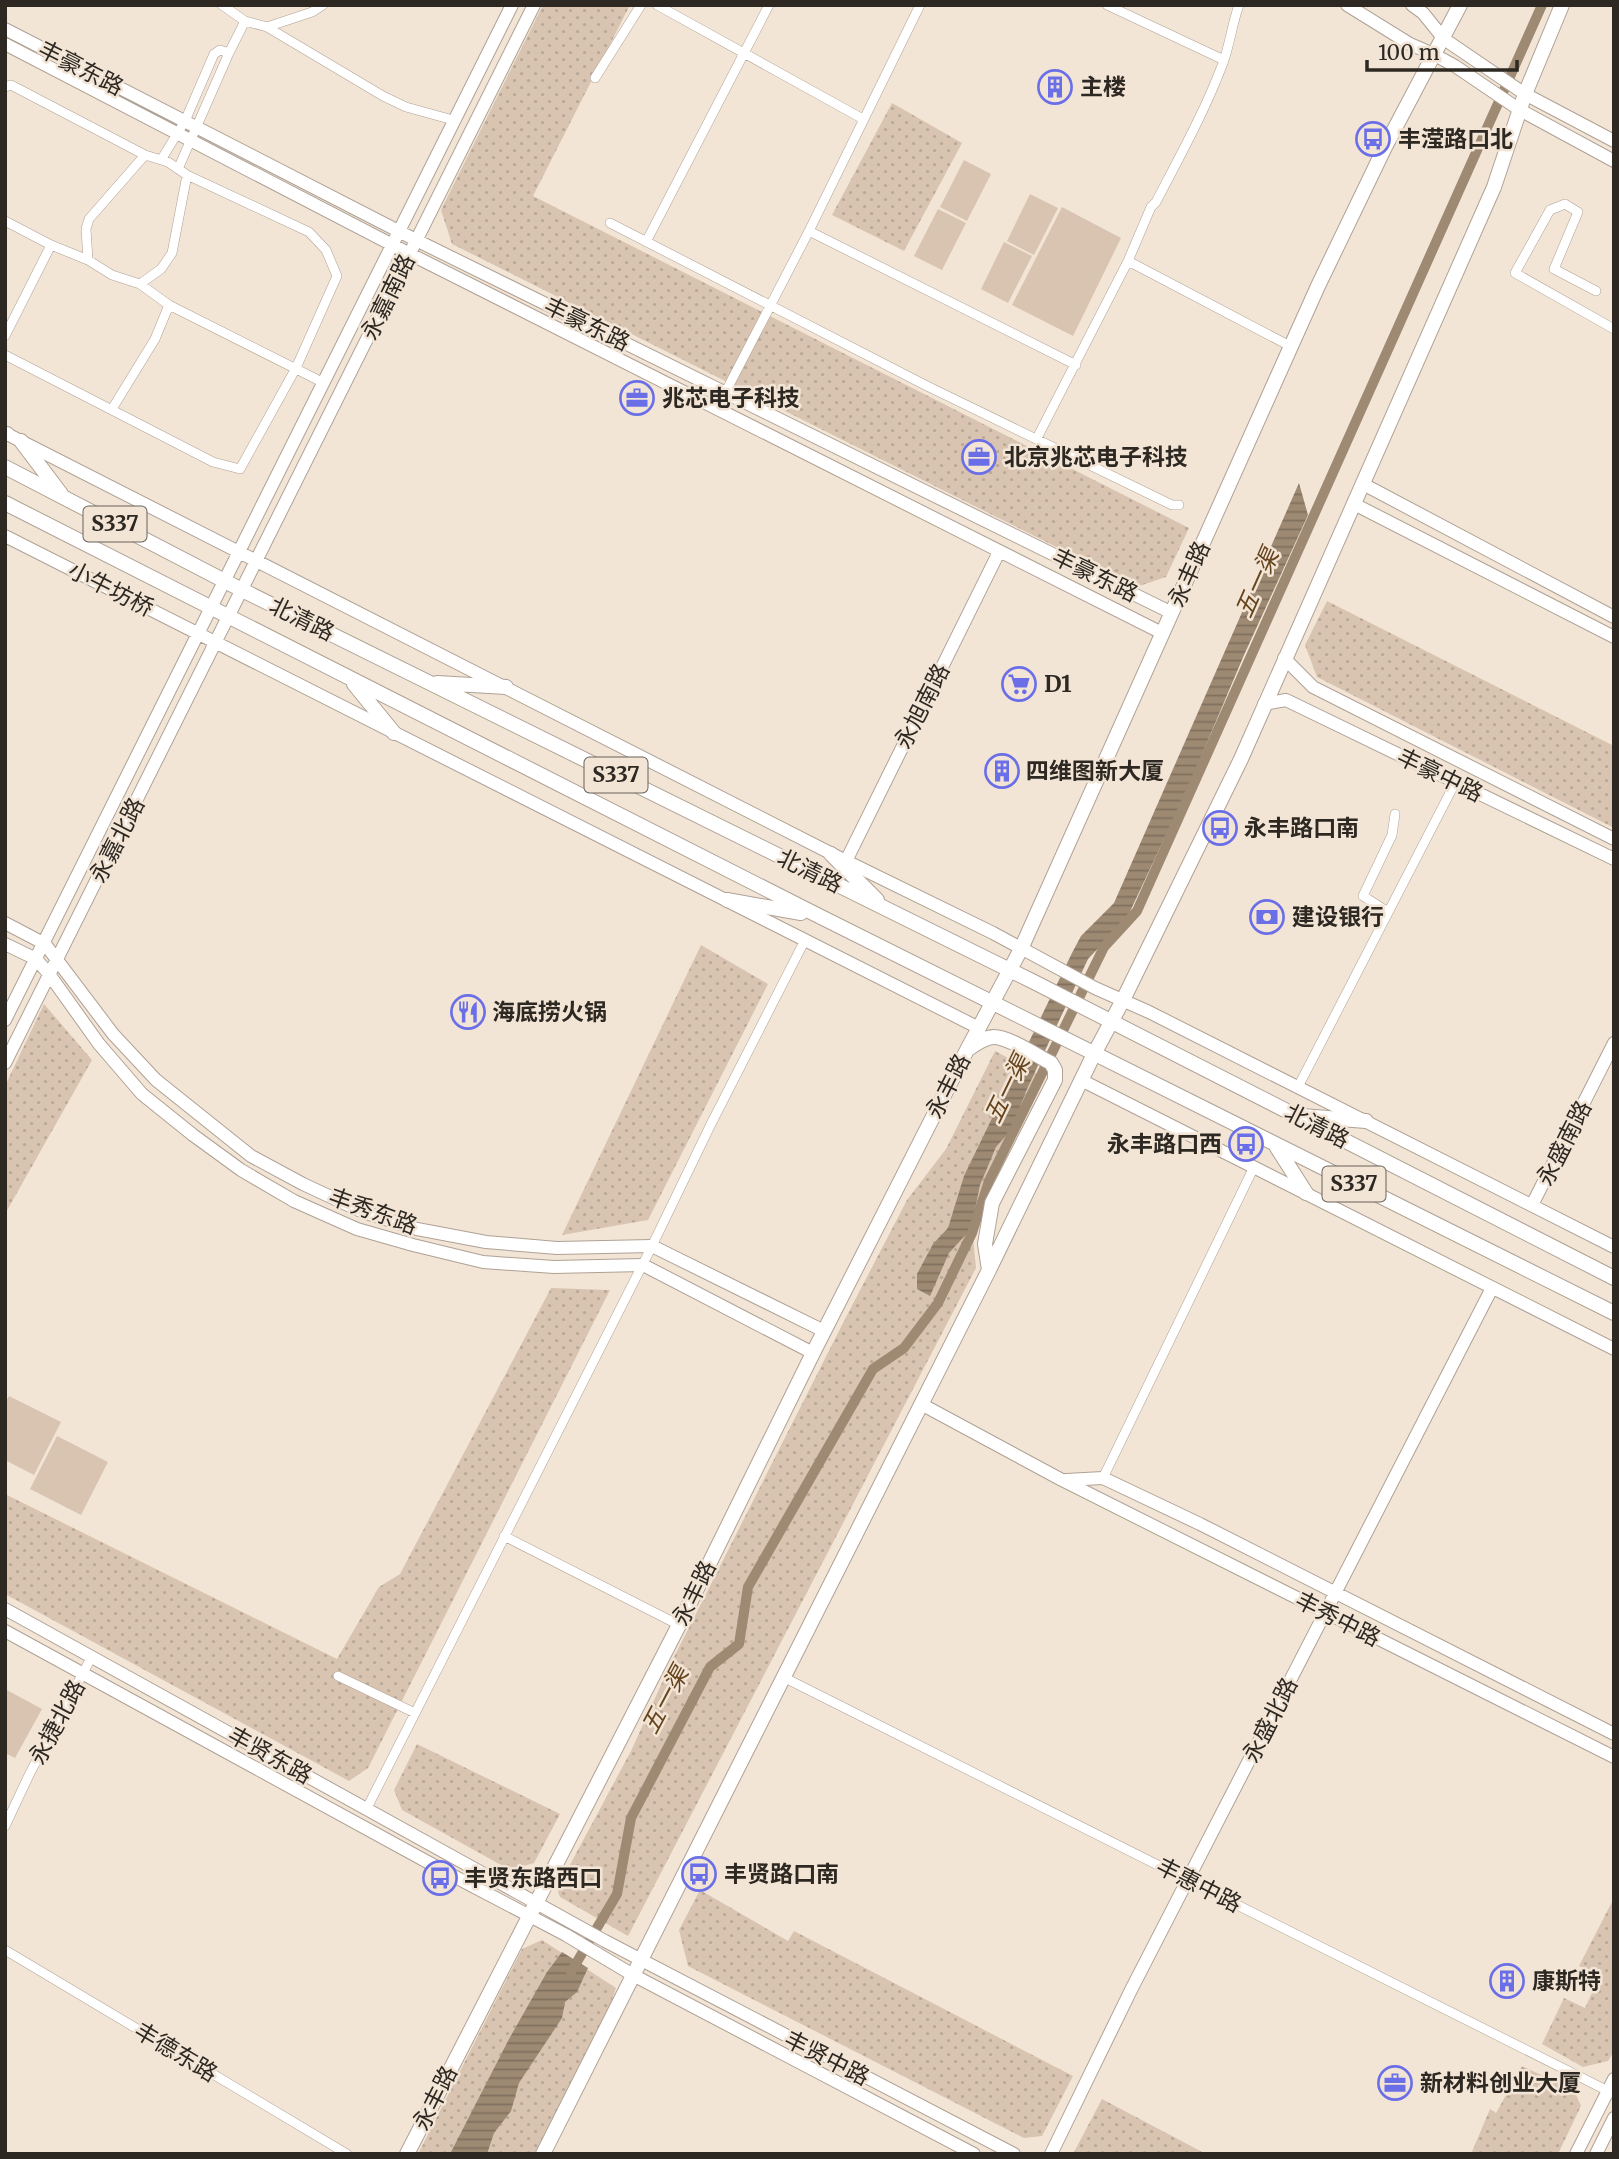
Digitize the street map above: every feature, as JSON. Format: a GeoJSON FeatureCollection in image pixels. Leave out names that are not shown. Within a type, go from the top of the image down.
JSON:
{"type":"FeatureCollection","features":[{"type":"Feature","properties":{"kind":"main road","name":"永丰路"},"geometry":{"type":"LineString","coordinates":[[407,2154],[679,1625],[967,1049],[1021,949],[1290,346],[1385,147],[1460,5]]}},
{"type":"Feature","properties":{"kind":"main road"},"geometry":{"type":"LineString","coordinates":[[542,2154],[989,1270],[1241,759],[1494,187],[1525,94],[1562,5]]}},
{"type":"Feature","properties":{"kind":"main road"},"geometry":{"type":"LineString","coordinates":[[21,441],[64,498]]}},
{"type":"Feature","properties":{"kind":"main road","name":"北清路"},"geometry":{"type":"LineString","coordinates":[[5,467],[224,581],[1032,981],[1614,1278]]}},
{"type":"Feature","properties":{"kind":"main road","name":"北清路"},"geometry":{"type":"LineString","coordinates":[[5,503],[993,1004],[1614,1313]]}},
{"type":"Feature","properties":{"kind":"main road"},"geometry":{"type":"LineString","coordinates":[[349,678],[394,733]]}},
{"type":"Feature","properties":{"kind":"main road"},"geometry":{"type":"LineString","coordinates":[[428,682],[506,687]]}},
{"type":"Feature","properties":{"kind":"main road"},"geometry":{"type":"LineString","coordinates":[[831,854],[886,908]]}},
{"type":"Feature","properties":{"kind":"main road"},"geometry":{"type":"LineString","coordinates":[[727,900],[817,915]]}},
{"type":"Feature","properties":{"kind":"main road"},"geometry":{"type":"LineString","coordinates":[[967,1049],[982,1040],[994,1037],[1051,1063],[1055,1070],[1055,1080],[992,1203],[985,1244],[989,1270]]}},
{"type":"Feature","properties":{"kind":"main road"},"geometry":{"type":"LineString","coordinates":[[1295,1115],[1366,1121]]}},
{"type":"Feature","properties":{"kind":"main road"},"geometry":{"type":"LineString","coordinates":[[1276,1144],[1306,1193]]}},
{"type":"Feature","properties":{"kind":"street"},"geometry":{"type":"LineString","coordinates":[[222,5],[246,21],[267,27],[406,107],[453,120]]}},
{"type":"Feature","properties":{"kind":"street"},"geometry":{"type":"LineString","coordinates":[[267,27],[312,12],[323,5]]}},
{"type":"Feature","properties":{"kind":"street","name":"永嘉南路"},"geometry":{"type":"LineString","coordinates":[[211,607],[512,5]]}},
{"type":"Feature","properties":{"kind":"street","name":"永嘉南路"},"geometry":{"type":"LineString","coordinates":[[230,617],[534,5]]}},
{"type":"Feature","properties":{"kind":"street"},"geometry":{"type":"LineString","coordinates":[[596,78],[641,5]]}},
{"type":"Feature","properties":{"kind":"street"},"geometry":{"type":"LineString","coordinates":[[657,5],[863,119]]}},
{"type":"Feature","properties":{"kind":"street"},"geometry":{"type":"LineString","coordinates":[[646,242],[769,5]]}},
{"type":"Feature","properties":{"kind":"street"},"geometry":{"type":"LineString","coordinates":[[725,393],[809,231],[920,5]]}},
{"type":"Feature","properties":{"kind":"street"},"geometry":{"type":"LineString","coordinates":[[1107,5],[1224,60]]}},
{"type":"Feature","properties":{"kind":"street"},"geometry":{"type":"LineString","coordinates":[[1037,439],[1128,261],[1151,207],[1200,118],[1224,60],[1239,5]]}},
{"type":"Feature","properties":{"kind":"street"},"geometry":{"type":"LineString","coordinates":[[1347,5],[1410,44],[1455,66],[1520,110],[1614,161]]}},
{"type":"Feature","properties":{"kind":"street"},"geometry":{"type":"LineString","coordinates":[[1412,5],[1423,13],[1444,39],[1525,94],[1614,141]]}},
{"type":"Feature","properties":{"kind":"street"},"geometry":{"type":"LineString","coordinates":[[161,160],[187,130],[228,60],[246,21]]}},
{"type":"Feature","properties":{"kind":"street","name":"丰豪东路"},"geometry":{"type":"LineString","coordinates":[[5,29],[410,254],[1163,633]]}},
{"type":"Feature","properties":{"kind":"street","name":"丰豪东路"},"geometry":{"type":"LineString","coordinates":[[5,44],[398,231],[1172,613]]}},
{"type":"Feature","properties":{"kind":"street"},"geometry":{"type":"LineString","coordinates":[[178,169],[187,130],[214,54],[220,50],[229,53]]}},
{"type":"Feature","properties":{"kind":"street"},"geometry":{"type":"LineString","coordinates":[[5,87],[11,85],[145,155],[161,160],[309,232],[326,250],[337,276],[296,368],[240,469],[213,462],[5,355]]}},
{"type":"Feature","properties":{"kind":"street"},"geometry":{"type":"LineString","coordinates":[[88,260],[86,229],[89,219],[145,155]]}},
{"type":"Feature","properties":{"kind":"street"},"geometry":{"type":"LineString","coordinates":[[140,284],[161,269],[172,253],[187,174]]}},
{"type":"Feature","properties":{"kind":"street"},"geometry":{"type":"LineString","coordinates":[[1596,291],[1554,269],[1578,212],[1566,204],[1550,210],[1515,273],[1614,328]]}},
{"type":"Feature","properties":{"kind":"street"},"geometry":{"type":"LineString","coordinates":[[5,221],[51,245],[88,260],[112,275],[140,284],[169,305],[322,382]]}},
{"type":"Feature","properties":{"kind":"street"},"geometry":{"type":"LineString","coordinates":[[610,223],[925,385],[1172,505],[1179,505]]}},
{"type":"Feature","properties":{"kind":"street"},"geometry":{"type":"LineString","coordinates":[[809,231],[1076,365]]}},
{"type":"Feature","properties":{"kind":"street"},"geometry":{"type":"LineString","coordinates":[[5,336],[51,245]]}},
{"type":"Feature","properties":{"kind":"street"},"geometry":{"type":"LineString","coordinates":[[1128,261],[1290,346]]}},
{"type":"Feature","properties":{"kind":"street"},"geometry":{"type":"LineString","coordinates":[[111,409],[155,339],[169,305]]}},
{"type":"Feature","properties":{"kind":"street","name":"北清路"},"geometry":{"type":"LineString","coordinates":[[6,434],[1095,988],[1614,1247]]}},
{"type":"Feature","properties":{"kind":"street"},"geometry":{"type":"LineString","coordinates":[[1363,484],[1614,617]]}},
{"type":"Feature","properties":{"kind":"street"},"geometry":{"type":"LineString","coordinates":[[1354,504],[1614,637]]}},
{"type":"Feature","properties":{"kind":"street","name":"小牛坊桥"},"geometry":{"type":"LineString","coordinates":[[5,536],[217,643]]}},
{"type":"Feature","properties":{"kind":"street","name":"永旭南路"},"geometry":{"type":"LineString","coordinates":[[846,861],[999,552]]}},
{"type":"Feature","properties":{"kind":"street","name":"永嘉北路"},"geometry":{"type":"LineString","coordinates":[[5,1020],[211,607]]}},
{"type":"Feature","properties":{"kind":"street","name":"永嘉北路"},"geometry":{"type":"LineString","coordinates":[[5,1063],[230,617]]}},
{"type":"Feature","properties":{"kind":"street"},"geometry":{"type":"LineString","coordinates":[[217,643],[979,1028]]}},
{"type":"Feature","properties":{"kind":"street","name":"丰豪中路"},"geometry":{"type":"LineString","coordinates":[[1284,658],[1313,687],[1614,838]]}},
{"type":"Feature","properties":{"kind":"street","name":"丰豪中路"},"geometry":{"type":"LineString","coordinates":[[1264,704],[1286,700],[1614,859]]}},
{"type":"Feature","properties":{"kind":"street"},"geometry":{"type":"LineString","coordinates":[[1297,1087],[1455,783]]}},
{"type":"Feature","properties":{"kind":"street"},"geometry":{"type":"LineString","coordinates":[[1388,912],[1363,896],[1392,835],[1395,814]]}},
{"type":"Feature","properties":{"kind":"street","name":"丰秀东路"},"geometry":{"type":"LineString","coordinates":[[5,923],[45,944],[113,1034],[156,1080],[251,1156],[303,1184],[363,1212],[417,1229],[486,1242],[557,1248],[652,1246],[824,1331]]}},
{"type":"Feature","properties":{"kind":"street"},"geometry":{"type":"LineString","coordinates":[[367,1808],[805,940]]}},
{"type":"Feature","properties":{"kind":"street","name":"丰秀东路"},"geometry":{"type":"LineString","coordinates":[[5,944],[36,960],[49,974],[99,1044],[142,1094],[241,1170],[294,1201],[357,1229],[483,1262],[554,1268],[643,1265],[813,1353]]}},
{"type":"Feature","properties":{"kind":"street","name":"永盛南路"},"geometry":{"type":"LineString","coordinates":[[1532,1205],[1614,1043]]}},
{"type":"Feature","properties":{"kind":"street"},"geometry":{"type":"LineString","coordinates":[[1081,1080],[1614,1349]]}},
{"type":"Feature","properties":{"kind":"street"},"geometry":{"type":"LineString","coordinates":[[1103,1478],[1254,1167]]}},
{"type":"Feature","properties":{"kind":"street","name":"永盛北路"},"geometry":{"type":"LineString","coordinates":[[1051,2154],[1188,1879],[1492,1287]]}},
{"type":"Feature","properties":{"kind":"street","name":"丰秀中路"},"geometry":{"type":"LineString","coordinates":[[921,1404],[1062,1480],[1614,1758]]}},
{"type":"Feature","properties":{"kind":"street","name":"丰秀中路"},"geometry":{"type":"LineString","coordinates":[[1062,1480],[1103,1478],[1200,1524],[1614,1734]]}},
{"type":"Feature","properties":{"kind":"street"},"geometry":{"type":"LineString","coordinates":[[504,1536],[679,1625]]}},
{"type":"Feature","properties":{"kind":"street","name":"丰贤东路"},"geometry":{"type":"LineString","coordinates":[[5,1609],[367,1808],[532,1908]]}},
{"type":"Feature","properties":{"kind":"street","name":"丰贤东路"},"geometry":{"type":"LineString","coordinates":[[5,1630],[444,1871],[532,1908]]}},
{"type":"Feature","properties":{"kind":"street","name":"永捷北路"},"geometry":{"type":"LineString","coordinates":[[5,1826],[92,1656]]}},
{"type":"Feature","properties":{"kind":"street"},"geometry":{"type":"LineString","coordinates":[[338,1675],[415,1713]]}},
{"type":"Feature","properties":{"kind":"street","name":"丰惠中路"},"geometry":{"type":"LineString","coordinates":[[783,1677],[1612,2088]]}},
{"type":"Feature","properties":{"kind":"street"},"geometry":{"type":"LineString","coordinates":[[532,1908],[571,1922],[601,1947]]}},
{"type":"Feature","properties":{"kind":"street"},"geometry":{"type":"LineString","coordinates":[[532,1908],[566,1935],[601,1947]]}},
{"type":"Feature","properties":{"kind":"street","name":"丰贤中路"},"geometry":{"type":"LineString","coordinates":[[601,1947],[641,1960],[1014,2154]]}},
{"type":"Feature","properties":{"kind":"street","name":"丰贤中路"},"geometry":{"type":"LineString","coordinates":[[601,1947],[634,1975],[974,2154]]}},
{"type":"Feature","properties":{"kind":"street","name":"丰德东路"},"geometry":{"type":"LineString","coordinates":[[5,1950],[347,2154]]}},
{"type":"Feature","properties":{"kind":"street"},"geometry":{"type":"LineString","coordinates":[[1576,2154],[1612,2088]]}},
{"type":"Feature","properties":{"kind":"street"},"geometry":{"type":"LineString","coordinates":[[1596,2154],[1614,2118]]}},
{"type":"Feature","properties":{"kind":"shaded area"},"geometry":{"type":"Polygon","coordinates":[[[543,5],[630,5],[533,196],[1189,528],[1166,577],[1136,587],[452,244],[441,210],[543,5]]]}},
{"type":"Feature","properties":{"kind":"shaded area"},"geometry":{"type":"Polygon","coordinates":[[[892,103],[962,143],[904,251],[832,215],[892,103]]]}},
{"type":"Feature","properties":{"kind":"shaded area"},"geometry":{"type":"Polygon","coordinates":[[[964,160],[991,174],[967,221],[940,207],[964,160]]]}},
{"type":"Feature","properties":{"kind":"shaded area"},"geometry":{"type":"Polygon","coordinates":[[[1030,194],[1058,208],[1034,255],[1007,241],[1030,194]]]}},
{"type":"Feature","properties":{"kind":"shaded area"},"geometry":{"type":"Polygon","coordinates":[[[1062,207],[1121,238],[1073,336],[1012,305],[1062,207]]]}},
{"type":"Feature","properties":{"kind":"shaded area"},"geometry":{"type":"Polygon","coordinates":[[[938,209],[966,223],[942,270],[914,256],[938,209]]]}},
{"type":"Feature","properties":{"kind":"shaded area"},"geometry":{"type":"Polygon","coordinates":[[[1004,242],[1032,256],[1008,303],[981,289],[1004,242]]]}},
{"type":"Feature","properties":{"kind":"shaded area"},"geometry":{"type":"Polygon","coordinates":[[[1327,601],[1614,746],[1614,828],[1317,677],[1305,645],[1327,601]]]}},
{"type":"Feature","properties":{"kind":"shaded area"},"geometry":{"type":"Polygon","coordinates":[[[701,945],[768,984],[648,1220],[562,1235],[701,945]]]}},
{"type":"Feature","properties":{"kind":"shaded area"},"geometry":{"type":"Polygon","coordinates":[[[44,1004],[92,1060],[5,1214],[5,1086],[44,1004]]]}},
{"type":"Feature","properties":{"kind":"shaded area"},"geometry":{"type":"Polygon","coordinates":[[[995,1051],[1040,1075],[973,1237],[976,1268],[628,1936],[560,1897],[557,1889],[631,1751],[671,1663],[907,1200],[946,1149],[995,1051]]]}},
{"type":"Feature","properties":{"kind":"shaded area"},"geometry":{"type":"Polygon","coordinates":[[[551,1288],[610,1290],[368,1768],[349,1781],[5,1594],[5,1494],[337,1659],[379,1587],[400,1574],[551,1288]]]}},
{"type":"Feature","properties":{"kind":"shaded area"},"geometry":{"type":"Polygon","coordinates":[[[9,1396],[61,1422],[34,1475],[5,1460],[5,1403],[9,1396]]]}},
{"type":"Feature","properties":{"kind":"shaded area"},"geometry":{"type":"Polygon","coordinates":[[[57,1436],[108,1462],[81,1515],[30,1489],[57,1436]]]}},
{"type":"Feature","properties":{"kind":"shaded area"},"geometry":{"type":"Polygon","coordinates":[[[5,1689],[42,1709],[15,1758],[5,1753],[5,1689]]]}},
{"type":"Feature","properties":{"kind":"shaded area"},"geometry":{"type":"Polygon","coordinates":[[[417,1744],[560,1814],[534,1863],[510,1870],[402,1810],[394,1790],[417,1744]]]}},
{"type":"Feature","properties":{"kind":"shaded area"},"geometry":{"type":"Polygon","coordinates":[[[700,1890],[788,1941],[794,1931],[1073,2076],[1042,2136],[1024,2138],[688,1966],[679,1930],[700,1890]]]}},
{"type":"Feature","properties":{"kind":"shaded area"},"geometry":{"type":"Polygon","coordinates":[[[1614,1898],[1614,2051],[1608,2061],[1583,2067],[1542,2044],[1564,1998],[1585,2008],[1600,1975],[1579,1966],[1614,1898]]]}},
{"type":"Feature","properties":{"kind":"shaded area"},"geometry":{"type":"Polygon","coordinates":[[[542,1940],[616,1988],[608,2012],[535,2154],[418,2154],[522,1949],[542,1940]]]}},
{"type":"Feature","properties":{"kind":"shaded area"},"geometry":{"type":"Polygon","coordinates":[[[1522,2066],[1574,2090],[1581,2106],[1558,2154],[1471,2154],[1490,2109],[1496,2113],[1522,2066]]]}},
{"type":"Feature","properties":{"kind":"shaded area"},"geometry":{"type":"Polygon","coordinates":[[[1102,2099],[1206,2154],[1073,2154],[1102,2099]]]}},
{"type":"Feature","properties":{"kind":"water"},"geometry":{"type":"Polygon","coordinates":[[[1299,483],[1308,515],[1244,655],[1186,792],[1127,918],[1088,959],[1027,1089],[1011,1130],[996,1147],[980,1185],[971,1229],[949,1253],[930,1296],[917,1289],[917,1274],[933,1244],[948,1228],[964,1176],[1081,936],[1114,903],[1299,483]]]}},
{"type":"Feature","properties":{"kind":"water"},"geometry":{"type":"Polygon","coordinates":[[[562,1952],[588,1968],[577,1992],[565,2002],[562,2018],[519,2083],[511,2111],[494,2133],[487,2154],[450,2154],[509,2039],[547,1972],[562,1952]]]}},
{"type":"Feature","properties":{"kind":"waterway","name":"五一渠"},"geometry":{"type":"LineString","coordinates":[[571,1972],[617,1894],[631,1818],[710,1667],[739,1644],[748,1587],[873,1369],[904,1348],[938,1303],[972,1233],[989,1181],[1104,947],[1137,911],[1542,5]]}},
{"type":"Feature","properties":{"kind":"place","name":"主楼"},"geometry":{"type":"Point","coordinates":[1055,87]}},
{"type":"Feature","properties":{"kind":"place","name":"丰滢路口北"},"geometry":{"type":"Point","coordinates":[1373,139]}},
{"type":"Feature","properties":{"kind":"place","name":"兆芯电子科技"},"geometry":{"type":"Point","coordinates":[637,398]}},
{"type":"Feature","properties":{"kind":"place","name":"北京兆芯电子科技"},"geometry":{"type":"Point","coordinates":[979,457]}},
{"type":"Feature","properties":{"kind":"place","name":"D1"},"geometry":{"type":"Point","coordinates":[1019,684]}},
{"type":"Feature","properties":{"kind":"place","name":"四维图新大厦"},"geometry":{"type":"Point","coordinates":[1002,771]}},
{"type":"Feature","properties":{"kind":"place","name":"永丰路口南"},"geometry":{"type":"Point","coordinates":[1220,828]}},
{"type":"Feature","properties":{"kind":"place","name":"建设银行"},"geometry":{"type":"Point","coordinates":[1267,917]}},
{"type":"Feature","properties":{"kind":"place","name":"海底捞火锅"},"geometry":{"type":"Point","coordinates":[468,1012]}},
{"type":"Feature","properties":{"kind":"place","name":"永丰路口西"},"geometry":{"type":"Point","coordinates":[1246,1144]}},
{"type":"Feature","properties":{"kind":"place","name":"丰贤路口南"},"geometry":{"type":"Point","coordinates":[699,1874]}},
{"type":"Feature","properties":{"kind":"place","name":"丰贤东路西口"},"geometry":{"type":"Point","coordinates":[440,1878]}},
{"type":"Feature","properties":{"kind":"place","name":"康斯特"},"geometry":{"type":"Point","coordinates":[1507,1981]}},
{"type":"Feature","properties":{"kind":"place","name":"新材料创业大厦"},"geometry":{"type":"Point","coordinates":[1395,2083]}}]}
